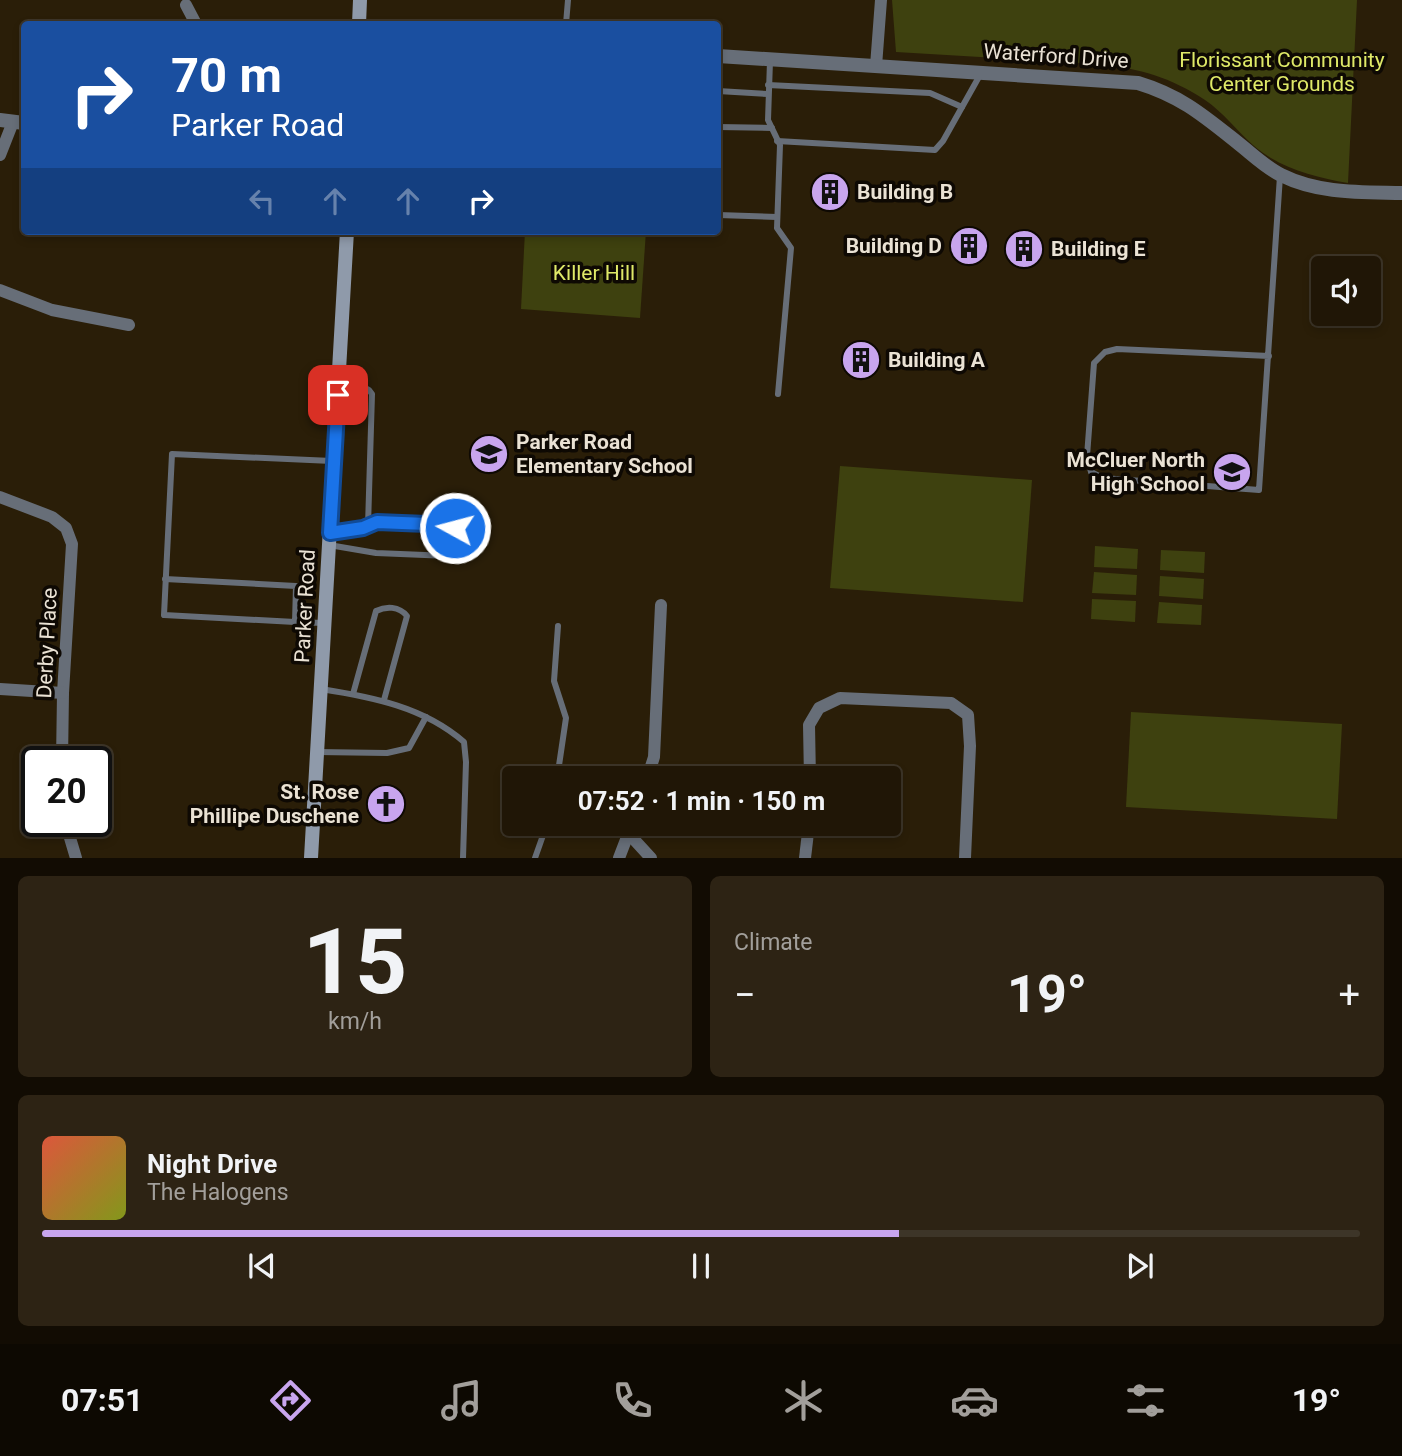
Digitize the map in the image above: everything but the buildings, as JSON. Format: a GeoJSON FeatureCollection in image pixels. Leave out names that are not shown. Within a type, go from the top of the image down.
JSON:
{"type":"FeatureCollection","features":[{"type":"Feature","properties":{"kind":"main road"},"geometry":{"type":"LineString","coordinates":[[359,21],[360,0]]}},
{"type":"Feature","properties":{"kind":"main road","name":"Parker Road"},"geometry":{"type":"LineString","coordinates":[[311,858],[347,235]]}},
{"type":"Feature","properties":{"kind":"street"},"geometry":{"type":"LineString","coordinates":[[876,66],[881,0]]}},
{"type":"Feature","properties":{"kind":"street"},"geometry":{"type":"LineString","coordinates":[[186,5],[194,21]]}},
{"type":"Feature","properties":{"kind":"street","name":"Waterford Drive"},"geometry":{"type":"LineString","coordinates":[[721,56],[1138,83],[1166,91],[1280,174],[1302,184],[1328,190],[1402,193]]}},
{"type":"Feature","properties":{"kind":"street"},"geometry":{"type":"LineString","coordinates":[[0,155],[12,122]]}},
{"type":"Feature","properties":{"kind":"street"},"geometry":{"type":"LineString","coordinates":[[0,290],[52,310],[129,325]]}},
{"type":"Feature","properties":{"kind":"street","name":"Derby Place"},"geometry":{"type":"LineString","coordinates":[[0,497],[52,517],[66,528],[72,544],[62,746]]}},
{"type":"Feature","properties":{"kind":"street"},"geometry":{"type":"LineString","coordinates":[[651,766],[654,757],[661,605]]}},
{"type":"Feature","properties":{"kind":"street"},"geometry":{"type":"LineString","coordinates":[[0,689],[63,693]]}},
{"type":"Feature","properties":{"kind":"street"},"geometry":{"type":"LineString","coordinates":[[810,766],[809,725],[818,708],[840,698],[951,703],[968,715],[970,747],[965,858]]}},
{"type":"Feature","properties":{"kind":"street"},"geometry":{"type":"LineString","coordinates":[[619,858],[627,836]]}},
{"type":"Feature","properties":{"kind":"street"},"geometry":{"type":"LineString","coordinates":[[635,836],[650,858]]}},
{"type":"Feature","properties":{"kind":"street"},"geometry":{"type":"LineString","coordinates":[[804,858],[807,836]]}},
{"type":"Feature","properties":{"kind":"street"},"geometry":{"type":"LineString","coordinates":[[70,837],[76,858]]}},
{"type":"Feature","properties":{"kind":"lane"},"geometry":{"type":"LineString","coordinates":[[566,21],[568,0]]}},
{"type":"Feature","properties":{"kind":"lane"},"geometry":{"type":"LineString","coordinates":[[770,59],[768,120],[779,145],[777,228],[791,248],[778,394]]}},
{"type":"Feature","properties":{"kind":"lane"},"geometry":{"type":"LineString","coordinates":[[777,141],[934,150],[943,141],[981,72]]}},
{"type":"Feature","properties":{"kind":"lane"},"geometry":{"type":"LineString","coordinates":[[768,85],[930,93],[962,107]]}},
{"type":"Feature","properties":{"kind":"lane"},"geometry":{"type":"LineString","coordinates":[[721,91],[768,94]]}},
{"type":"Feature","properties":{"kind":"lane"},"geometry":{"type":"LineString","coordinates":[[721,127],[772,128]]}},
{"type":"Feature","properties":{"kind":"lane"},"geometry":{"type":"LineString","coordinates":[[1269,356],[1117,348],[1105,352],[1094,363],[1087,456],[1091,472],[1103,478],[1259,490],[1269,356],[1280,174]]}},
{"type":"Feature","properties":{"kind":"lane"},"geometry":{"type":"LineString","coordinates":[[721,215],[777,217]]}},
{"type":"Feature","properties":{"kind":"lane"},"geometry":{"type":"LineString","coordinates":[[339,373],[371,391],[368,526]]}},
{"type":"Feature","properties":{"kind":"lane"},"geometry":{"type":"LineString","coordinates":[[325,623],[163,615],[172,453],[334,461]]}},
{"type":"Feature","properties":{"kind":"lane"},"geometry":{"type":"LineString","coordinates":[[377,522],[452,525],[455,528],[454,553],[449,556],[376,553],[330,539],[377,522]]}},
{"type":"Feature","properties":{"kind":"lane"},"geometry":{"type":"LineString","coordinates":[[165,579],[296,586],[295,622]]}},
{"type":"Feature","properties":{"kind":"lane"},"geometry":{"type":"LineString","coordinates":[[353,694],[376,611],[385,607],[403,611],[407,616],[384,700]]}},
{"type":"Feature","properties":{"kind":"lane"},"geometry":{"type":"LineString","coordinates":[[558,626],[554,681],[566,718],[559,766]]}},
{"type":"Feature","properties":{"kind":"lane"},"geometry":{"type":"LineString","coordinates":[[321,689],[384,700],[444,725],[464,742],[466,762],[463,858]]}},
{"type":"Feature","properties":{"kind":"lane"},"geometry":{"type":"LineString","coordinates":[[317,752],[387,753],[409,748],[426,717]]}},
{"type":"Feature","properties":{"kind":"lane"},"geometry":{"type":"LineString","coordinates":[[535,858],[543,836]]}},
{"type":"Feature","properties":{"kind":"green space","name":"Florissant Community Center Grounds"},"geometry":{"type":"Polygon","coordinates":[[[892,0],[1357,0],[1348,183],[1310,174],[1274,160],[1253,145],[1205,100],[1180,85],[1142,72],[1099,64],[896,52],[892,0]]]}},
{"type":"Feature","properties":{"kind":"green space","name":"Killer Hill"},"geometry":{"type":"Polygon","coordinates":[[[525,235],[646,235],[640,318],[521,309],[525,235]]]}},
{"type":"Feature","properties":{"kind":"green space"},"geometry":{"type":"Polygon","coordinates":[[[840,466],[1032,480],[1023,602],[830,588],[840,466]]]}},
{"type":"Feature","properties":{"kind":"green space"},"geometry":{"type":"Polygon","coordinates":[[[1095,546],[1138,549],[1137,569],[1094,567],[1095,546]]]}},
{"type":"Feature","properties":{"kind":"green space"},"geometry":{"type":"Polygon","coordinates":[[[1161,550],[1205,552],[1204,573],[1160,570],[1161,550]]]}},
{"type":"Feature","properties":{"kind":"green space"},"geometry":{"type":"Polygon","coordinates":[[[1094,572],[1137,575],[1136,595],[1092,593],[1094,572]]]}},
{"type":"Feature","properties":{"kind":"green space"},"geometry":{"type":"Polygon","coordinates":[[[1160,576],[1204,579],[1203,599],[1159,596],[1160,576]]]}},
{"type":"Feature","properties":{"kind":"green space"},"geometry":{"type":"Polygon","coordinates":[[[1092,599],[1136,601],[1135,622],[1091,619],[1092,599]]]}},
{"type":"Feature","properties":{"kind":"green space"},"geometry":{"type":"Polygon","coordinates":[[[1159,602],[1202,605],[1201,625],[1157,623],[1159,602]]]}},
{"type":"Feature","properties":{"kind":"green space"},"geometry":{"type":"Polygon","coordinates":[[[1131,712],[1342,724],[1337,819],[1126,807],[1131,712]]]}},
{"type":"Feature","properties":{"kind":"place","name":"Building B"},"geometry":{"type":"Point","coordinates":[830,192]}},
{"type":"Feature","properties":{"kind":"place","name":"Building D"},"geometry":{"type":"Point","coordinates":[969,246]}},
{"type":"Feature","properties":{"kind":"place","name":"Building E"},"geometry":{"type":"Point","coordinates":[1024,249]}},
{"type":"Feature","properties":{"kind":"place","name":"Building A"},"geometry":{"type":"Point","coordinates":[861,360]}},
{"type":"Feature","properties":{"kind":"place","name":"Parker Road Elementary School"},"geometry":{"type":"Point","coordinates":[489,454]}},
{"type":"Feature","properties":{"kind":"place","name":"McCluer North High School"},"geometry":{"type":"Point","coordinates":[1232,472]}},
{"type":"Feature","properties":{"kind":"place","name":"St. Rose Phillipe Duschene"},"geometry":{"type":"Point","coordinates":[386,804]}},
{"type":"Feature","properties":{"kind":"route"},"geometry":{"type":"LineString","coordinates":[[338,395],[330,533],[363,528],[377,522],[452,525],[455,528]]}}]}
